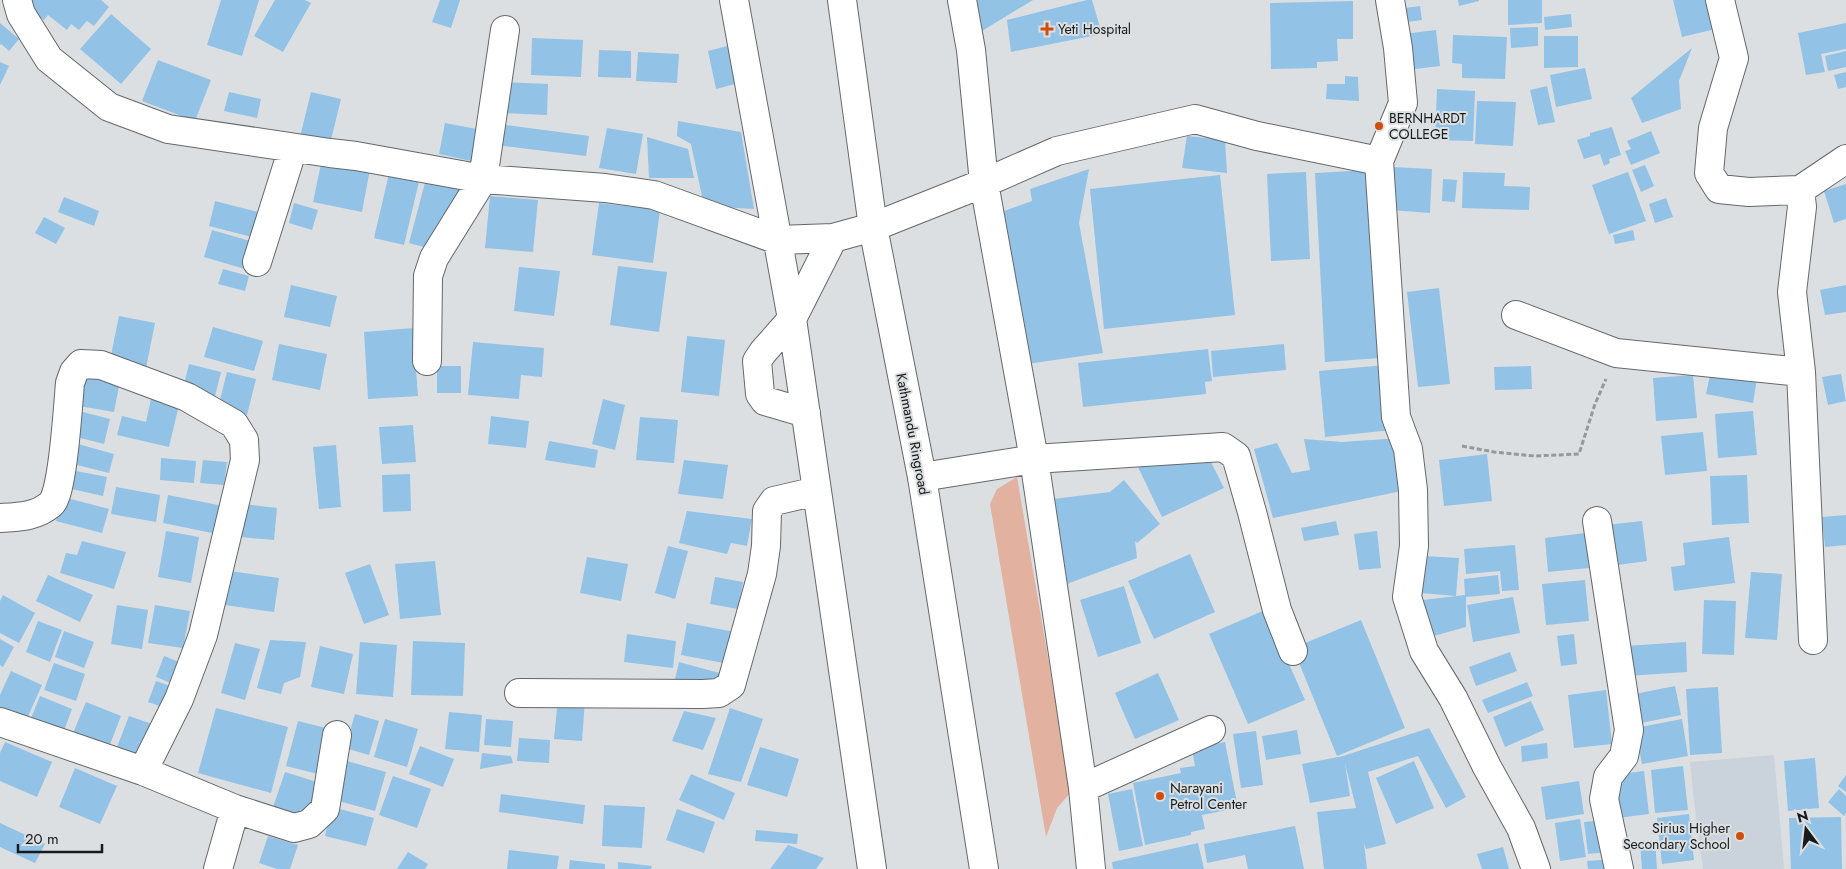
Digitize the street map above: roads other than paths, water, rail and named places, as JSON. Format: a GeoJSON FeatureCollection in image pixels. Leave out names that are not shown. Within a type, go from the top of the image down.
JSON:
{"type":"FeatureCollection","features":[{"type":"Feature","properties":{"kind":"main road"},"geometry":{"type":"LineString","coordinates":[[17,0],[21,14],[49,59],[108,107],[168,129],[356,156],[483,179],[605,188],[654,195],[778,240],[833,238],[873,227],[984,183],[1057,151],[1194,118],[1257,136],[1379,161]]}},
{"type":"Feature","properties":{"kind":"main road"},"geometry":{"type":"LineString","coordinates":[[734,0],[792,320],[872,869]]}},
{"type":"Feature","properties":{"kind":"main road","name":"Kathmandu Ringroad"},"geometry":{"type":"LineString","coordinates":[[842,0],[873,227],[922,477],[984,869]]}},
{"type":"Feature","properties":{"kind":"main road"},"geometry":{"type":"LineString","coordinates":[[962,0],[971,50],[984,183],[1034,459],[1083,788],[1092,869]]}},
{"type":"Feature","properties":{"kind":"main road"},"geometry":{"type":"LineString","coordinates":[[1390,0],[1404,103],[1379,161],[1396,417],[1408,449],[1413,490],[1414,546],[1407,597],[1424,651],[1453,698],[1487,767],[1521,828],[1536,869]]}},
{"type":"Feature","properties":{"kind":"main road"},"geometry":{"type":"LineString","coordinates":[[1720,0],[1734,58],[1713,128],[1709,173],[1719,189],[1749,192],[1800,190],[1846,159]]}},
{"type":"Feature","properties":{"kind":"main road"},"geometry":{"type":"LineString","coordinates":[[427,360],[428,276],[434,258],[483,179],[505,30]]}},
{"type":"Feature","properties":{"kind":"main road"},"geometry":{"type":"LineString","coordinates":[[257,262],[293,148]]}},
{"type":"Feature","properties":{"kind":"main road"},"geometry":{"type":"LineString","coordinates":[[1800,190],[1802,207],[1792,292],[1801,372],[1813,640]]}},
{"type":"Feature","properties":{"kind":"main road"},"geometry":{"type":"LineString","coordinates":[[806,413],[766,401],[760,394],[757,361],[792,320],[833,238]]}},
{"type":"Feature","properties":{"kind":"main road"},"geometry":{"type":"LineString","coordinates":[[1516,315],[1616,353],[1801,372]]}},
{"type":"Feature","properties":{"kind":"main road"},"geometry":{"type":"LineString","coordinates":[[0,518],[31,515],[52,503],[56,498],[70,384],[74,372],[81,364],[102,365],[187,396],[234,424],[244,440],[245,460],[203,636],[179,699],[143,772]]}},
{"type":"Feature","properties":{"kind":"main road"},"geometry":{"type":"LineString","coordinates":[[922,477],[1034,459],[1223,447],[1236,456],[1277,610],[1292,651]]}},
{"type":"Feature","properties":{"kind":"main road"},"geometry":{"type":"LineString","coordinates":[[519,693],[703,694],[719,693],[731,685],[762,574],[766,546],[767,511],[774,501],[817,491]]}},
{"type":"Feature","properties":{"kind":"main road"},"geometry":{"type":"LineString","coordinates":[[1597,521],[1629,730],[1624,756],[1608,777],[1604,799],[1620,869]]}},
{"type":"Feature","properties":{"kind":"main road"},"geometry":{"type":"LineString","coordinates":[[0,722],[143,772],[235,810],[294,828],[309,824],[325,809],[337,735]]}},
{"type":"Feature","properties":{"kind":"main road"},"geometry":{"type":"LineString","coordinates":[[1083,788],[1210,730]]}},
{"type":"Feature","properties":{"kind":"main road"},"geometry":{"type":"LineString","coordinates":[[218,869],[235,810]]}},
{"type":"Feature","properties":{"kind":"place","name":"Yeti Hospital"},"geometry":{"type":"Point","coordinates":[1047,29]}},
{"type":"Feature","properties":{"kind":"place","name":"BERNHARDT COLLEGE"},"geometry":{"type":"Point","coordinates":[1379,126]}},
{"type":"Feature","properties":{"kind":"place","name":"Narayani Petrol Center"},"geometry":{"type":"Point","coordinates":[1160,796]}},
{"type":"Feature","properties":{"kind":"place","name":"Sirius Higher Secondary School"},"geometry":{"type":"Point","coordinates":[1740,836]}}]}
